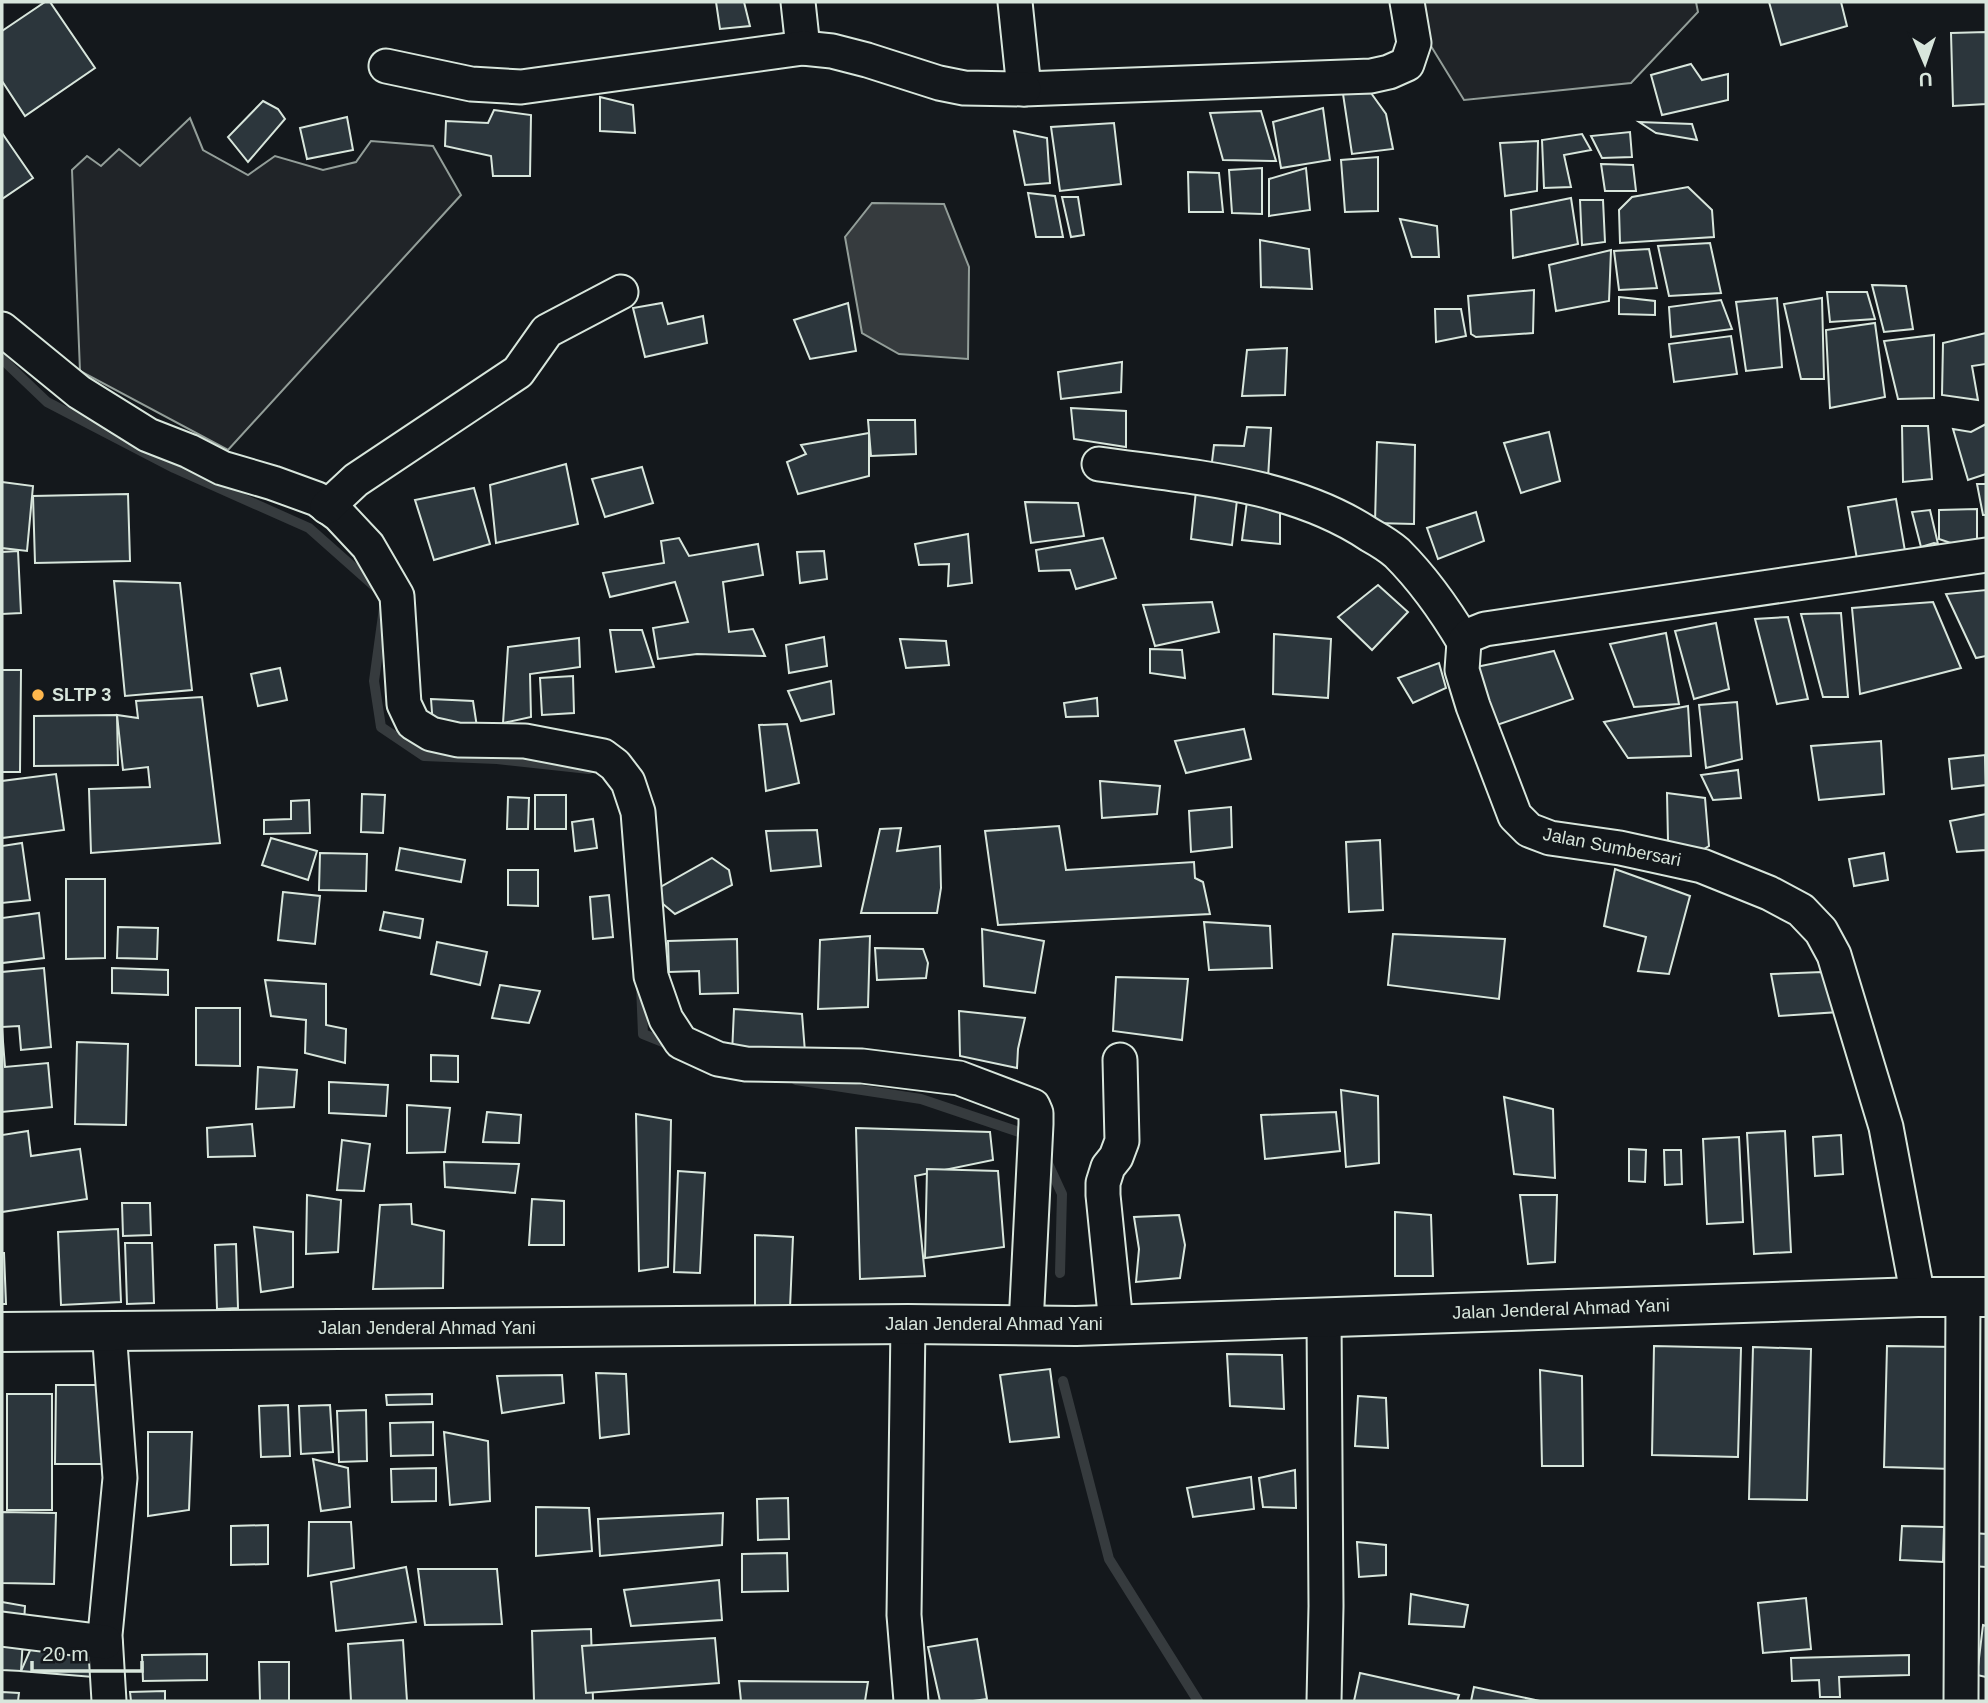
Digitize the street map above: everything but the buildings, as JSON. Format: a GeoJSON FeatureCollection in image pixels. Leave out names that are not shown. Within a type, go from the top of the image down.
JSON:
{"type":"FeatureCollection","features":[{"type":"Feature","properties":{"kind":"main road","name":"Jalan Jenderal Ahmad Yani"},"geometry":{"type":"LineString","coordinates":[[2,1332],[1114,1324],[1975,1297]]}},
{"type":"Feature","properties":{"kind":"street"},"geometry":{"type":"LineString","coordinates":[[798,2],[803,48]]}},
{"type":"Feature","properties":{"kind":"street"},"geometry":{"type":"LineString","coordinates":[[1015,2],[1024,89]]}},
{"type":"Feature","properties":{"kind":"street"},"geometry":{"type":"LineString","coordinates":[[386,66],[471,83],[521,87],[803,48],[832,51],[964,88],[1024,89],[1371,76],[1407,64],[1414,43],[1407,2]]}},
{"type":"Feature","properties":{"kind":"street"},"geometry":{"type":"LineString","coordinates":[[327,507],[356,480],[518,372],[547,331],[621,292]]}},
{"type":"Feature","properties":{"kind":"street"},"geometry":{"type":"LineString","coordinates":[[2,329],[79,391],[148,435],[190,451],[222,468],[317,499],[339,515],[368,546],[397,596],[404,704],[413,723],[431,734],[458,740],[525,741],[603,756],[615,765],[628,782],[638,811],[651,976],[666,1018],[681,1042],[718,1059],[746,1064],[862,1066],[959,1078],[1033,1106],[1037,1113],[1030,1325]]}},
{"type":"Feature","properties":{"kind":"street"},"geometry":{"type":"LineString","coordinates":[[1100,464],[1202,478],[1267,492],[1325,509],[1395,551],[1448,616],[1465,642],[1470,635],[1485,629],[1986,555]]}},
{"type":"Feature","properties":{"kind":"street","name":"Jalan Sumbersari"},"geometry":{"type":"LineString","coordinates":[[1465,642],[1462,670],[1473,706],[1515,816],[1529,830],[1550,838],[1620,848],[1702,866],[1769,893],[1801,910],[1821,931],[1834,955],[1886,1127],[1918,1297]]}},
{"type":"Feature","properties":{"kind":"street"},"geometry":{"type":"LineString","coordinates":[[1114,1324],[1103,1183],[1122,1141],[1120,1060]]}},
{"type":"Feature","properties":{"kind":"street"},"geometry":{"type":"LineString","coordinates":[[1961,1701],[1975,1297]]}},
{"type":"Feature","properties":{"kind":"street"},"geometry":{"type":"LineString","coordinates":[[1324,1317],[1324,1701]]}},
{"type":"Feature","properties":{"kind":"street"},"geometry":{"type":"LineString","coordinates":[[908,1324],[904,1615],[911,1701]]}},
{"type":"Feature","properties":{"kind":"street"},"geometry":{"type":"LineString","coordinates":[[109,1330],[120,1478],[105,1642],[109,1701]]}},
{"type":"Feature","properties":{"kind":"street"},"geometry":{"type":"LineString","coordinates":[[2,1629],[105,1642]]}},
{"type":"Feature","properties":{"kind":"shaded area"},"geometry":{"type":"Polygon","coordinates":[[[1419,2],[1696,2],[1698,12],[1631,83],[1464,100],[1426,38],[1419,2]]]}},
{"type":"Feature","properties":{"kind":"shaded area"},"geometry":{"type":"Polygon","coordinates":[[[190,118],[203,150],[248,175],[275,156],[323,170],[356,162],[371,141],[433,146],[461,195],[228,450],[80,371],[72,170],[87,156],[101,166],[119,149],[140,166],[190,118]]]}},
{"type":"Feature","properties":{"kind":"shaded area"},"geometry":{"type":"Polygon","coordinates":[[[872,203],[944,204],[969,267],[968,359],[899,354],[862,333],[845,237],[872,203]]]}},
{"type":"Feature","properties":{"kind":"waterway"},"geometry":{"type":"LineString","coordinates":[[2,359],[47,402],[174,468],[309,528],[380,591]]}},
{"type":"Feature","properties":{"kind":"waterway"},"geometry":{"type":"LineString","coordinates":[[384,608],[374,681],[381,727],[424,756],[497,759],[589,769]]}},
{"type":"Feature","properties":{"kind":"waterway"},"geometry":{"type":"LineString","coordinates":[[641,985],[643,1034],[673,1046]]}},
{"type":"Feature","properties":{"kind":"waterway"},"geometry":{"type":"LineString","coordinates":[[796,1080],[921,1099],[1031,1136]]}},
{"type":"Feature","properties":{"kind":"waterway"},"geometry":{"type":"LineString","coordinates":[[1045,1157],[1062,1194],[1060,1273]]}},
{"type":"Feature","properties":{"kind":"waterway"},"geometry":{"type":"LineString","coordinates":[[1063,1381],[1109,1559],[1198,1701]]}},
{"type":"Feature","properties":{"kind":"place","name":"SLTP 3"},"geometry":{"type":"Point","coordinates":[38,695]}}]}
